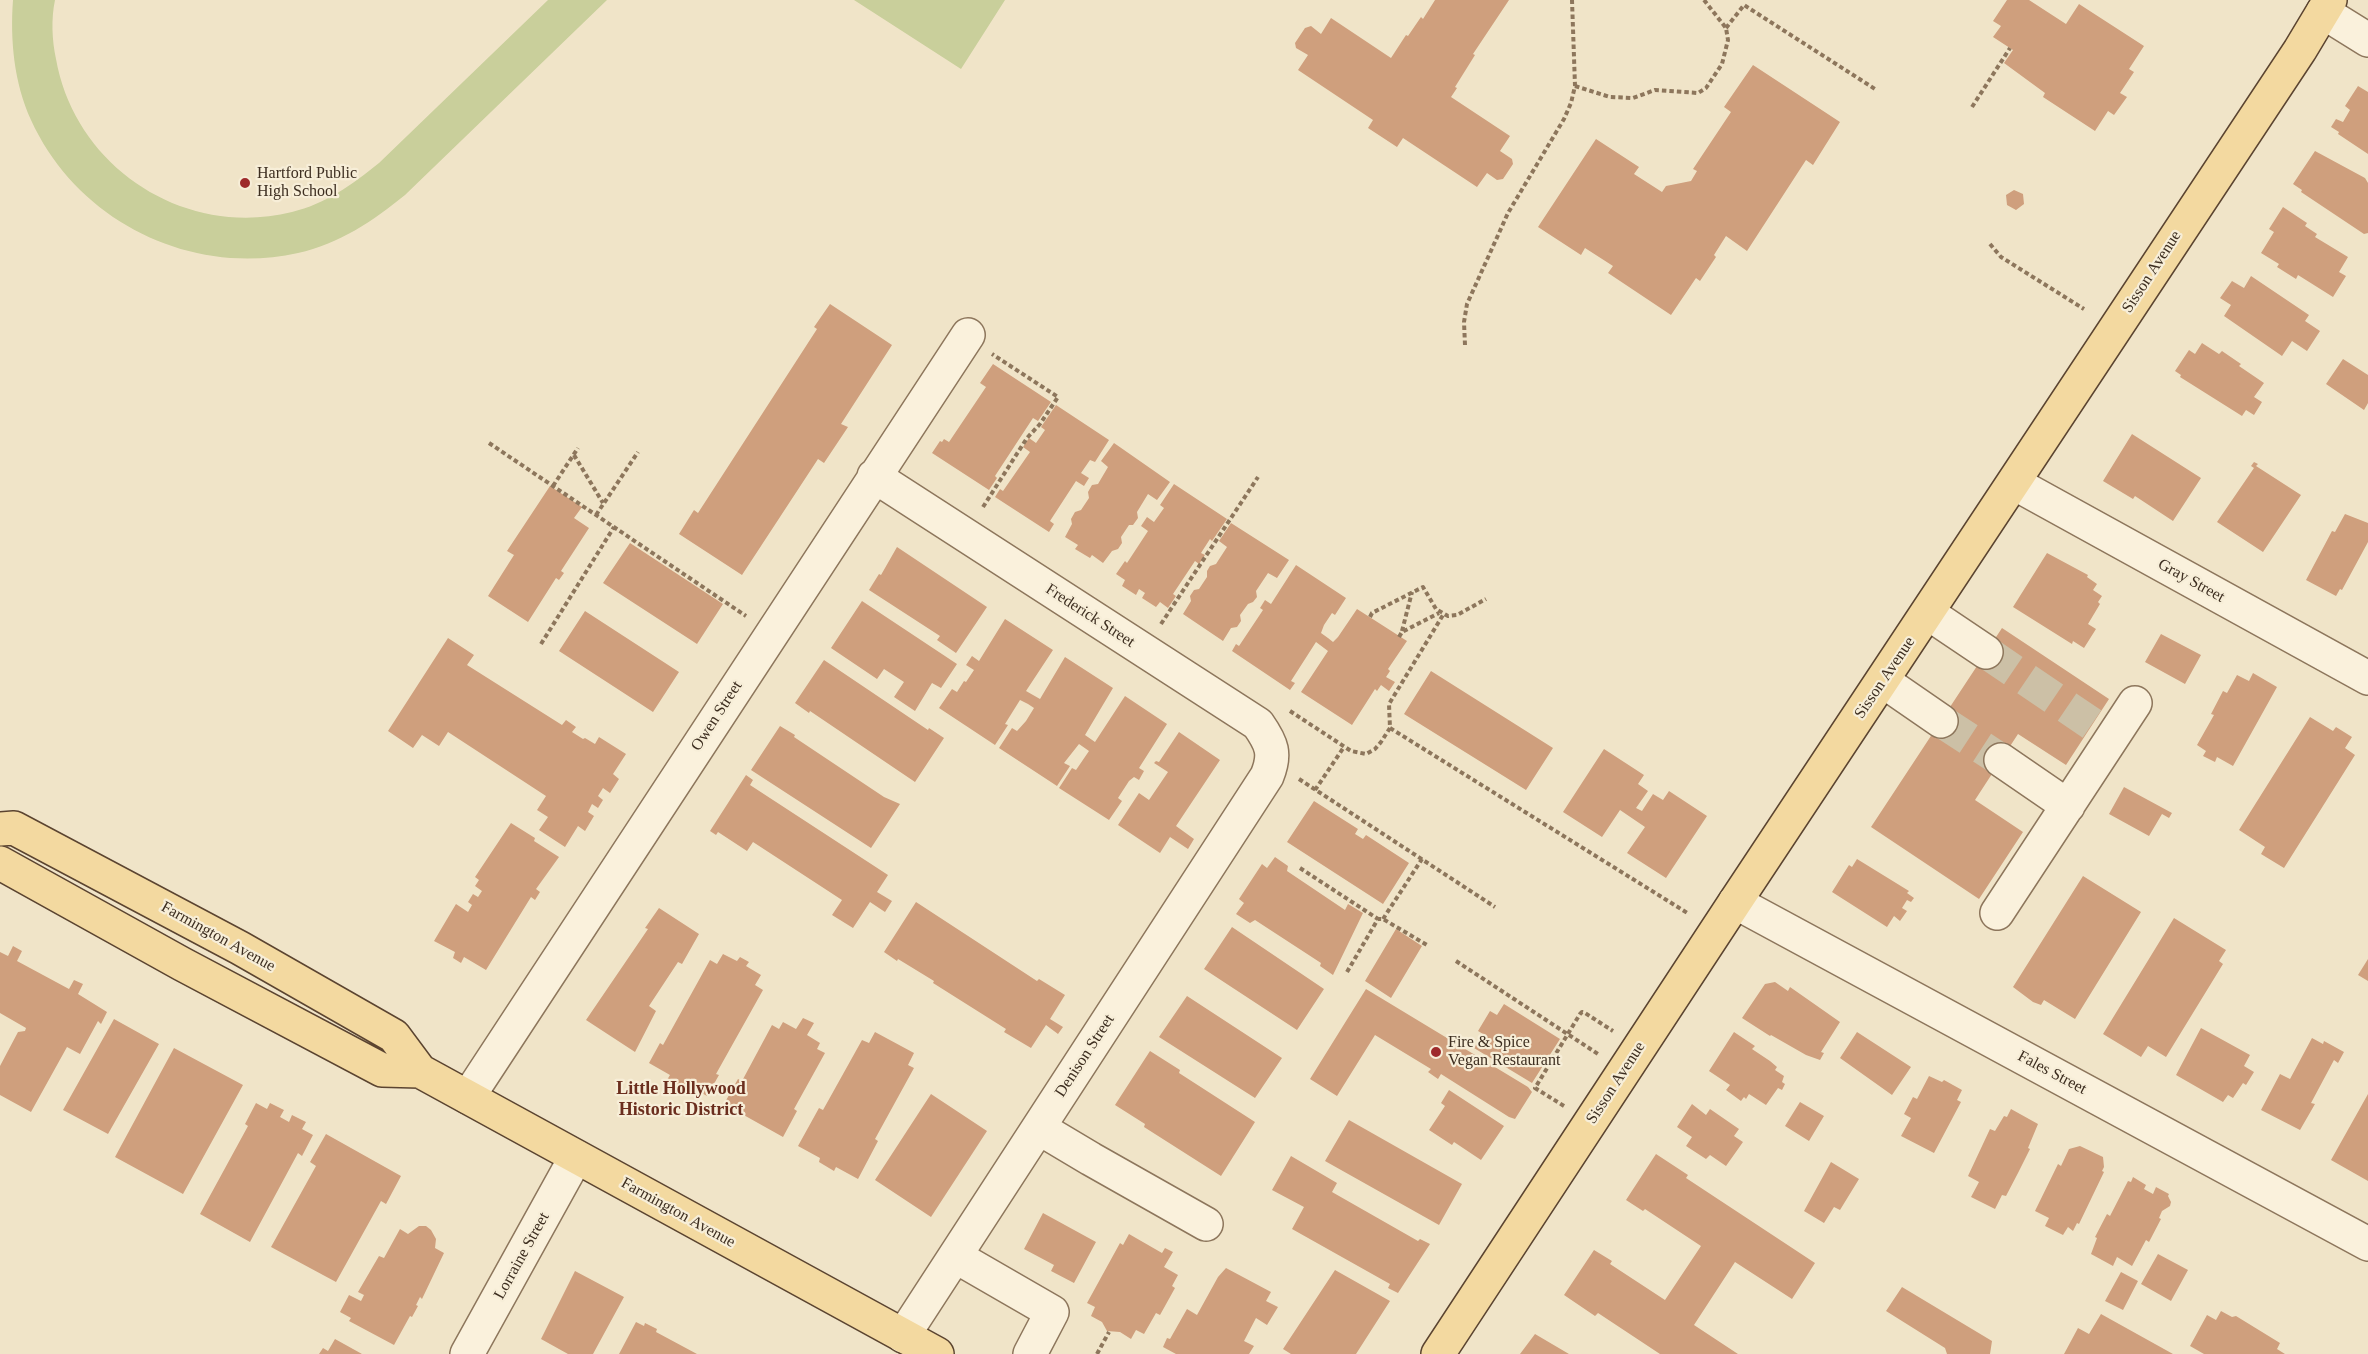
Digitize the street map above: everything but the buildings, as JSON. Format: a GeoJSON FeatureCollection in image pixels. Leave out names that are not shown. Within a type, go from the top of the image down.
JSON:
{"type":"FeatureCollection","features":[{"type":"Feature","properties":{"kind":"main road","name":"Sisson Avenue"},"geometry":{"type":"LineString","coordinates":[[1438,1354],[2300,50],[2326,6]]}},
{"type":"Feature","properties":{"kind":"main road","name":"Farmington Avenue"},"geometry":{"type":"LineString","coordinates":[[0,829],[14,828],[240,948],[394,1036],[420,1071],[937,1354]]}},
{"type":"Feature","properties":{"kind":"main road","name":"Farmington Avenue"},"geometry":{"type":"LineString","coordinates":[[0,863],[182,964],[382,1070],[420,1071]]}},
{"type":"Feature","properties":{"kind":"street"},"geometry":{"type":"LineString","coordinates":[[2326,6],[2368,40]]}},
{"type":"Feature","properties":{"kind":"street","name":"Owen Street"},"geometry":{"type":"LineString","coordinates":[[468,1097],[874,476],[978,343]]}},
{"type":"Feature","properties":{"kind":"street","name":"Frederick Street"},"geometry":{"type":"LineString","coordinates":[[874,476],[1258,724],[1267,737],[1283,777]]}},
{"type":"Feature","properties":{"kind":"street","name":"Gray Street"},"geometry":{"type":"LineString","coordinates":[[2014,483],[2368,678]]}},
{"type":"Feature","properties":{"kind":"street"},"geometry":{"type":"LineString","coordinates":[[1928,613],[1986,652]]}},
{"type":"Feature","properties":{"kind":"street"},"geometry":{"type":"LineString","coordinates":[[1883,681],[1941,721]]}},
{"type":"Feature","properties":{"kind":"street"},"geometry":{"type":"LineString","coordinates":[[1997,913],[2068,806],[2102,731],[2135,702]]}},
{"type":"Feature","properties":{"kind":"street"},"geometry":{"type":"LineString","coordinates":[[2001,760],[2068,806]]}},
{"type":"Feature","properties":{"kind":"street","name":"Denison Street"},"geometry":{"type":"LineString","coordinates":[[903,1336],[1039,1128],[1283,777]]}},
{"type":"Feature","properties":{"kind":"street","name":"Fales Street"},"geometry":{"type":"LineString","coordinates":[[1735,902],[2368,1244]]}},
{"type":"Feature","properties":{"kind":"street"},"geometry":{"type":"LineString","coordinates":[[1039,1128],[1091,1160],[1206,1224]]}},
{"type":"Feature","properties":{"kind":"street","name":"Lorraine Street"},"geometry":{"type":"LineString","coordinates":[[467,1354],[576,1157]]}},
{"type":"Feature","properties":{"kind":"street"},"geometry":{"type":"LineString","coordinates":[[955,1256],[1052,1312],[1030,1354]]}},
{"type":"Feature","properties":{"kind":"path"},"geometry":{"type":"LineString","coordinates":[[1465,345],[1464,322],[1467,303],[1508,213],[1564,119],[1571,103],[1575,86],[1572,0]]}},
{"type":"Feature","properties":{"kind":"path"},"geometry":{"type":"LineString","coordinates":[[1575,86],[1610,98],[1633,98],[1655,90],[1698,93],[1706,88],[1722,64],[1728,39],[1726,28],[1704,0]]}},
{"type":"Feature","properties":{"kind":"path"},"geometry":{"type":"LineString","coordinates":[[1740,0],[1744,5],[1875,89]]}},
{"type":"Feature","properties":{"kind":"path"},"geometry":{"type":"LineString","coordinates":[[1726,28],[1744,5]]}},
{"type":"Feature","properties":{"kind":"path"},"geometry":{"type":"LineString","coordinates":[[1972,107],[2010,48]]}},
{"type":"Feature","properties":{"kind":"path"},"geometry":{"type":"LineString","coordinates":[[1990,244],[2001,257],[2084,309]]}},
{"type":"Feature","properties":{"kind":"path"},"geometry":{"type":"LineString","coordinates":[[978,343],[1058,397],[1040,424],[1027,438],[983,507]]}},
{"type":"Feature","properties":{"kind":"path"},"geometry":{"type":"LineString","coordinates":[[489,443],[749,618]]}},
{"type":"Feature","properties":{"kind":"path"},"geometry":{"type":"LineString","coordinates":[[553,486],[578,448]]}},
{"type":"Feature","properties":{"kind":"path"},"geometry":{"type":"LineString","coordinates":[[596,515],[638,452]]}},
{"type":"Feature","properties":{"kind":"path"},"geometry":{"type":"LineString","coordinates":[[574,455],[603,503]]}},
{"type":"Feature","properties":{"kind":"path"},"geometry":{"type":"LineString","coordinates":[[1161,624],[1258,477]]}},
{"type":"Feature","properties":{"kind":"path"},"geometry":{"type":"LineString","coordinates":[[541,644],[614,527]]}},
{"type":"Feature","properties":{"kind":"path"},"geometry":{"type":"LineString","coordinates":[[1370,617],[1372,613],[1423,586],[1441,614]]}},
{"type":"Feature","properties":{"kind":"path"},"geometry":{"type":"LineString","coordinates":[[1412,592],[1401,634],[1441,614],[1457,615],[1486,599]]}},
{"type":"Feature","properties":{"kind":"path"},"geometry":{"type":"LineString","coordinates":[[1283,706],[1344,747],[1361,755],[1371,752],[1381,742],[1389,728],[1389,704],[1441,614]]}},
{"type":"Feature","properties":{"kind":"path"},"geometry":{"type":"LineString","coordinates":[[1389,728],[1690,915]]}},
{"type":"Feature","properties":{"kind":"path"},"geometry":{"type":"LineString","coordinates":[[1315,790],[1344,747]]}},
{"type":"Feature","properties":{"kind":"path"},"geometry":{"type":"LineString","coordinates":[[1283,777],[1315,790],[1494,907]]}},
{"type":"Feature","properties":{"kind":"path"},"geometry":{"type":"LineString","coordinates":[[1347,972],[1380,919],[1422,859]]}},
{"type":"Feature","properties":{"kind":"path"},"geometry":{"type":"LineString","coordinates":[[1300,868],[1380,919],[1427,945]]}},
{"type":"Feature","properties":{"kind":"path"},"geometry":{"type":"LineString","coordinates":[[1456,961],[1598,1054]]}},
{"type":"Feature","properties":{"kind":"path"},"geometry":{"type":"LineString","coordinates":[[1564,1106],[1535,1088],[1582,1012],[1613,1032]]}},
{"type":"Feature","properties":{"kind":"path"},"geometry":{"type":"LineString","coordinates":[[1097,1354],[1109,1332]]}},
{"type":"Feature","properties":{"kind":"green space"},"geometry":{"type":"Polygon","coordinates":[[[13,0],[55,0],[54,44],[67,98],[86,132],[111,162],[141,186],[175,204],[212,215],[252,218],[304,209],[338,193],[359,179],[379,163],[548,0],[607,0],[405,195],[381,214],[328,244],[298,253],[257,258],[217,257],[178,248],[141,233],[107,213],[77,187],[51,156],[25,106],[15,61],[12,30],[13,0]]]}},
{"type":"Feature","properties":{"kind":"green space"},"geometry":{"type":"Polygon","coordinates":[[[854,0],[1005,0],[961,69],[854,0]]]}},
{"type":"Feature","properties":{"kind":"tunnel"},"geometry":{"type":"LineString","coordinates":[[1986,652],[2092,724]]}},
{"type":"Feature","properties":{"kind":"tunnel"},"geometry":{"type":"LineString","coordinates":[[1941,721],[2001,760]]}},
{"type":"Feature","properties":{"kind":"place","name":"Hartford Public High School"},"geometry":{"type":"Point","coordinates":[245,183]}},
{"type":"Feature","properties":{"kind":"place","name":"Fire & Spice Vegan Restaurant"},"geometry":{"type":"Point","coordinates":[1436,1052]}},
{"type":"Feature","properties":{"kind":"district","name":"Little Hollywood Historic District"},"geometry":{"type":"Point","coordinates":[681,1099]}}]}
